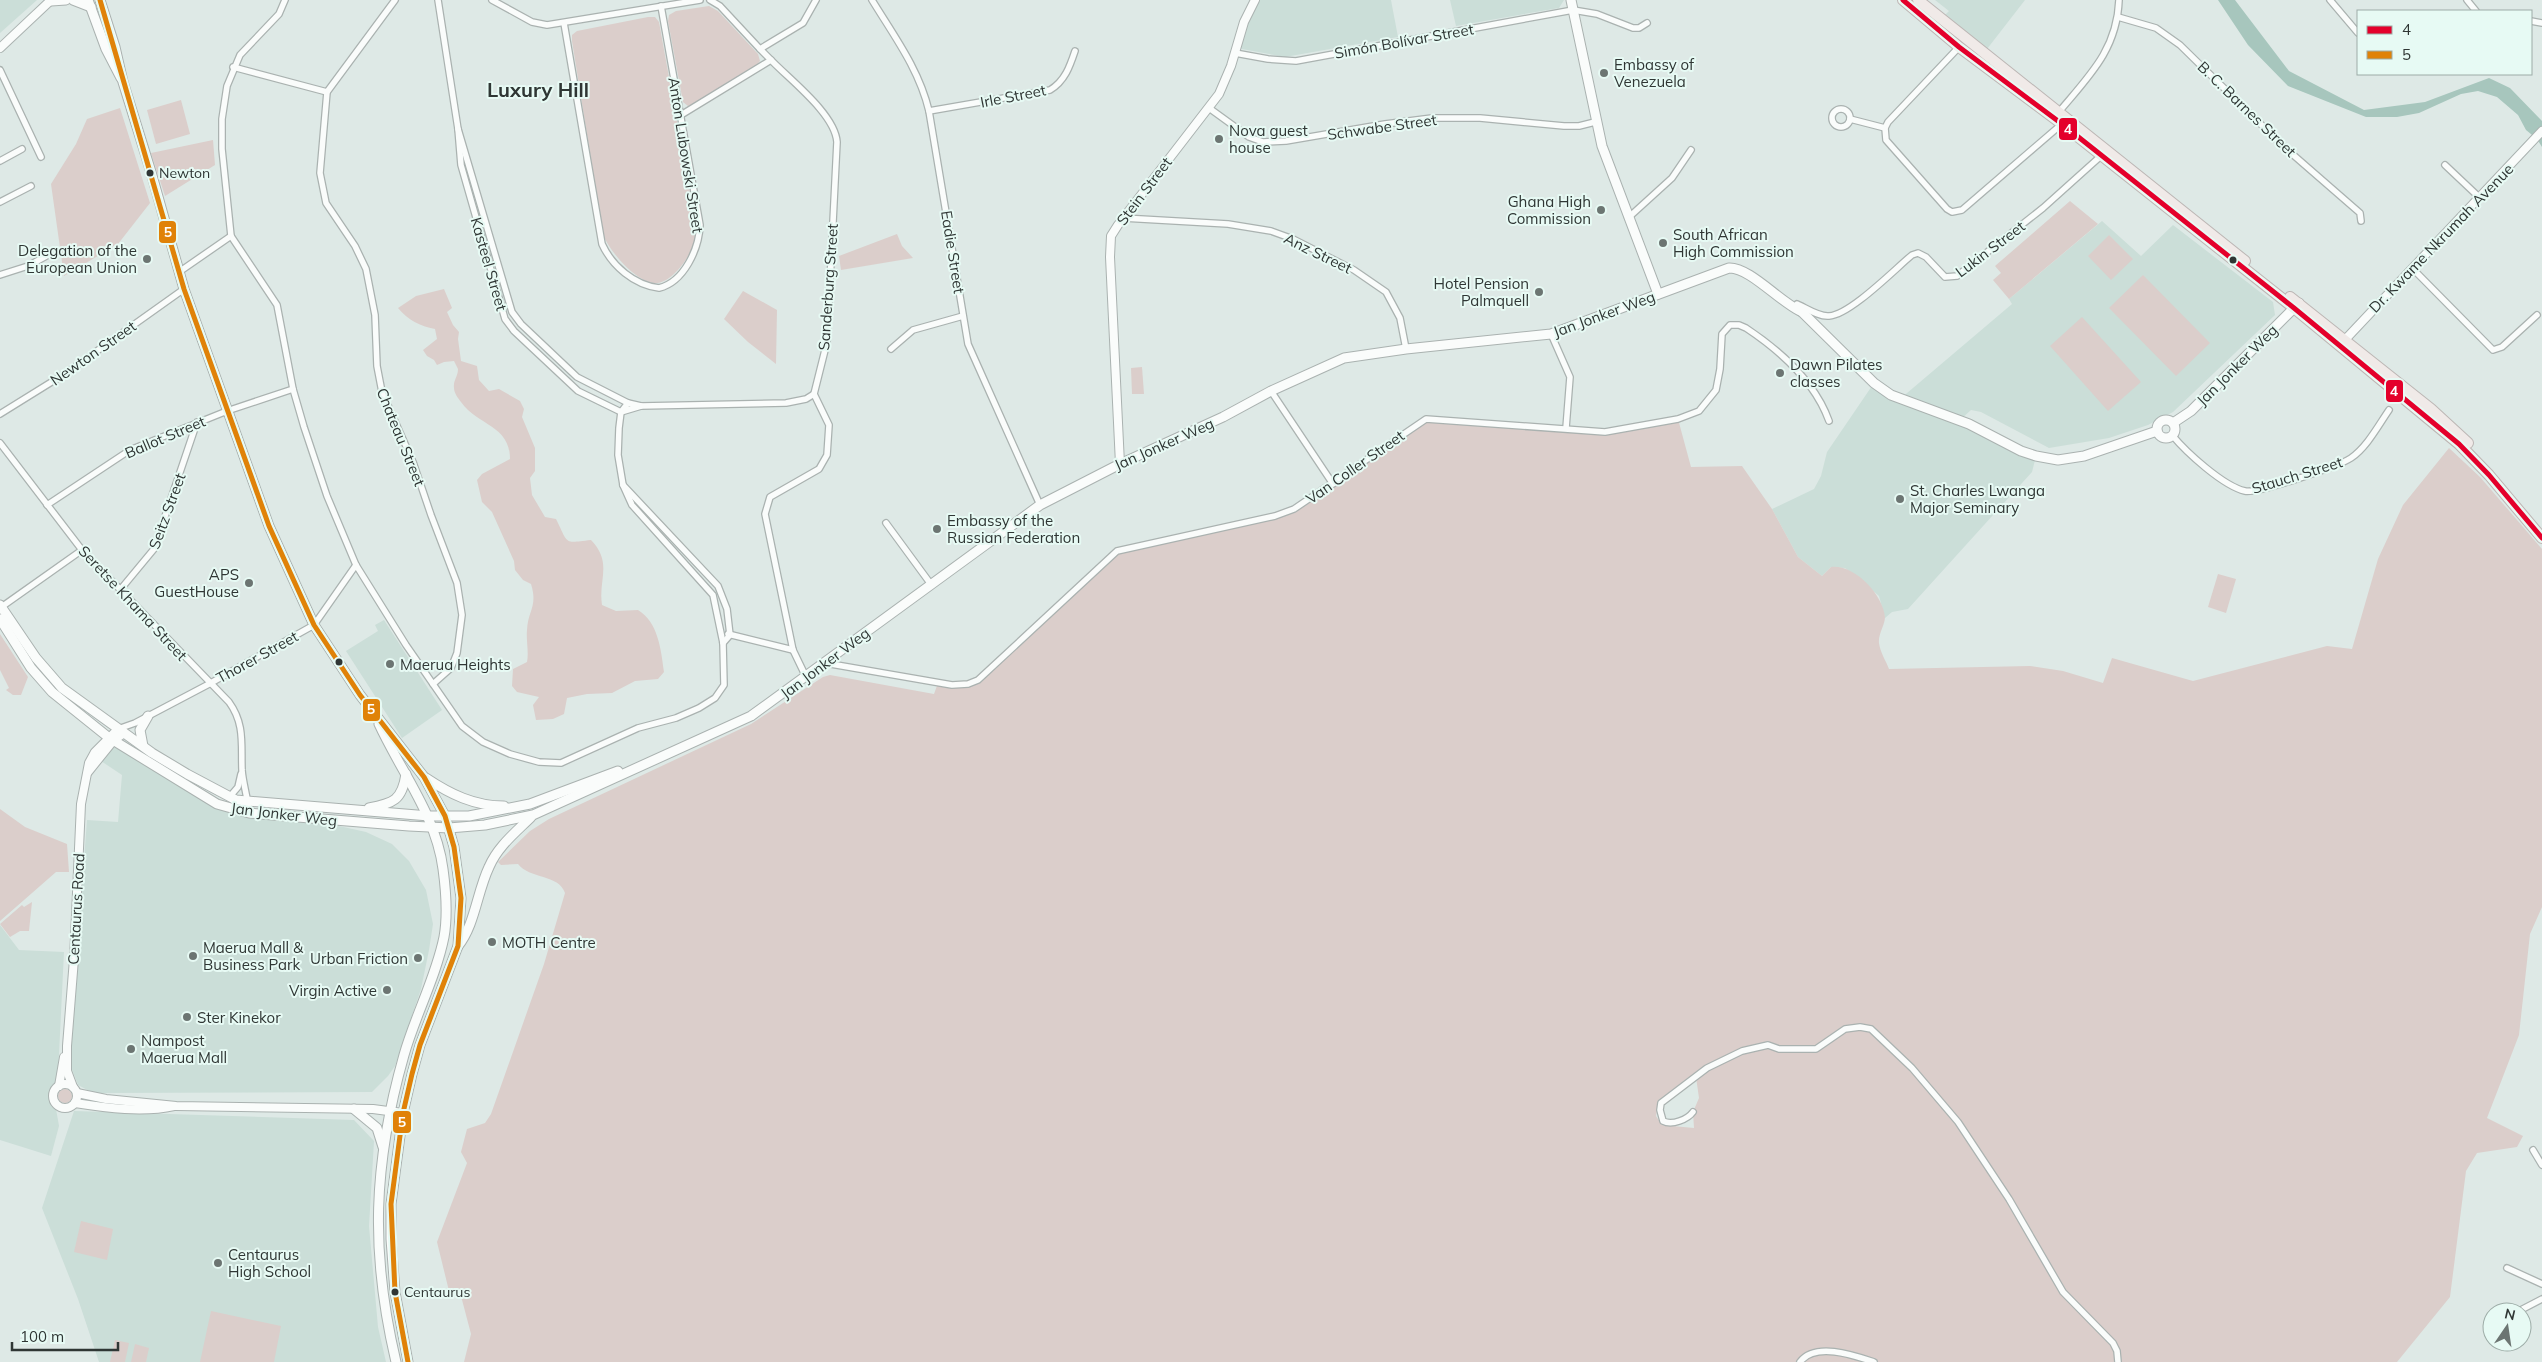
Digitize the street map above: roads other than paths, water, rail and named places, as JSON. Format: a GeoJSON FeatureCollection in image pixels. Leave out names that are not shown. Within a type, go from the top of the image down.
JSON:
{"type":"FeatureCollection","features":[{"type":"Feature","properties":{"kind":"highway"},"geometry":{"type":"LineString","coordinates":[[1903,0],[1959,47],[2060,118]]}},
{"type":"Feature","properties":{"kind":"highway"},"geometry":{"type":"LineString","coordinates":[[1918,0],[2060,118],[2342,343],[2431,409],[2498,474],[2515,497],[2526,518],[2542,538]]}},
{"type":"Feature","properties":{"kind":"main road"},"geometry":{"type":"LineString","coordinates":[[51,0],[66,0]]}},
{"type":"Feature","properties":{"kind":"main road"},"geometry":{"type":"LineString","coordinates":[[73,0],[90,4],[106,49],[123,82]]}},
{"type":"Feature","properties":{"kind":"main road"},"geometry":{"type":"LineString","coordinates":[[100,0],[115,47],[123,82],[152,172],[184,289],[269,526],[314,625],[376,717],[424,777],[445,816],[459,872],[461,898],[458,946]]}},
{"type":"Feature","properties":{"kind":"main road"},"geometry":{"type":"LineString","coordinates":[[1571,0],[1602,146],[1658,294]]}},
{"type":"Feature","properties":{"kind":"main road","name":"Jan Jonker Weg"},"geometry":{"type":"LineString","coordinates":[[0,619],[38,678],[52,692],[110,739],[205,798],[236,811],[248,813],[433,828],[485,825],[533,815],[630,769],[751,716],[1040,505],[1120,464],[1223,417],[1271,391],[1344,358],[1406,349],[1551,334],[1729,268],[1741,269],[1792,302],[1800,312]]}},
{"type":"Feature","properties":{"kind":"main road","name":"Jan Jonker Weg"},"geometry":{"type":"LineString","coordinates":[[1755,278],[1763,287],[1800,312],[1823,331],[1874,384],[1891,395],[1969,424],[2021,451],[2058,460],[2084,456],[2157,431],[2161,421],[2167,420],[2173,423],[2191,411],[2297,306]]}},
{"type":"Feature","properties":{"kind":"main road"},"geometry":{"type":"LineString","coordinates":[[2157,431],[2163,437],[2172,436],[2175,428],[2173,423]]}},
{"type":"Feature","properties":{"kind":"main road","name":"Jan Jonker Weg"},"geometry":{"type":"LineString","coordinates":[[0,606],[36,658],[62,688],[121,731],[186,774],[233,799],[248,802],[364,809],[429,816],[482,814],[530,804],[611,773],[630,769]]}},
{"type":"Feature","properties":{"kind":"main road"},"geometry":{"type":"LineString","coordinates":[[143,746],[140,730],[148,716]]}},
{"type":"Feature","properties":{"kind":"main road"},"geometry":{"type":"LineString","coordinates":[[376,717],[429,816],[443,867],[446,896],[444,936],[407,1043],[389,1110],[378,1195],[377,1231],[382,1294],[396,1362]]}},
{"type":"Feature","properties":{"kind":"main road"},"geometry":{"type":"LineString","coordinates":[[364,809],[391,802],[400,796],[404,788],[406,774]]}},
{"type":"Feature","properties":{"kind":"main road"},"geometry":{"type":"LineString","coordinates":[[424,777],[443,790],[469,801],[496,806],[530,804]]}},
{"type":"Feature","properties":{"kind":"main road"},"geometry":{"type":"LineString","coordinates":[[408,1362],[395,1292],[391,1239],[395,1170],[404,1113],[420,1045],[458,946],[466,934],[489,866],[508,839],[533,815]]}},
{"type":"Feature","properties":{"kind":"main road"},"geometry":{"type":"LineString","coordinates":[[354,1109],[377,1128],[383,1150]]}},
{"type":"Feature","properties":{"kind":"street"},"geometry":{"type":"LineString","coordinates":[[0,48],[51,0]]}},
{"type":"Feature","properties":{"kind":"street"},"geometry":{"type":"LineString","coordinates":[[285,0],[279,14],[249,44],[233,67],[224,101],[222,119],[223,174],[231,236],[277,305],[293,389],[325,490],[356,565],[462,726],[483,742],[510,754],[539,762],[561,763],[638,728],[676,718],[710,702],[724,685],[723,643],[716,602],[710,590],[632,505],[623,485],[618,455],[621,412],[628,403]]}},
{"type":"Feature","properties":{"kind":"street"},"geometry":{"type":"LineString","coordinates":[[233,67],[327,92],[395,0]]}},
{"type":"Feature","properties":{"kind":"street","name":"Kasteel Street"},"geometry":{"type":"LineString","coordinates":[[438,0],[458,129],[461,165],[507,323],[578,391],[621,412],[641,406]]}},
{"type":"Feature","properties":{"kind":"street"},"geometry":{"type":"LineString","coordinates":[[492,0],[532,22],[547,25],[700,0]]}},
{"type":"Feature","properties":{"kind":"street"},"geometry":{"type":"LineString","coordinates":[[710,0],[720,6],[760,49],[802,23],[816,0]]}},
{"type":"Feature","properties":{"kind":"street","name":"Eadie Street"},"geometry":{"type":"LineString","coordinates":[[872,0],[917,73],[929,111],[963,316],[972,357],[1040,505]]}},
{"type":"Feature","properties":{"kind":"street","name":"Stein Street"},"geometry":{"type":"LineString","coordinates":[[1120,464],[1110,250],[1111,236],[1209,108],[1225,82],[1244,22],[1254,0]]}},
{"type":"Feature","properties":{"kind":"street"},"geometry":{"type":"LineString","coordinates":[[1967,39],[1888,122],[1885,128],[1886,140],[1947,209],[1958,212],[2060,118],[2106,52],[2114,35],[2119,0]]}},
{"type":"Feature","properties":{"kind":"street"},"geometry":{"type":"LineString","coordinates":[[2330,0],[2357,32]]}},
{"type":"Feature","properties":{"kind":"street"},"geometry":{"type":"LineString","coordinates":[[2467,0],[2475,10]]}},
{"type":"Feature","properties":{"kind":"street","name":"Anton Lubowski Street"},"geometry":{"type":"LineString","coordinates":[[564,23],[602,244],[608,256],[615,264],[640,284],[648,287],[663,287],[676,278],[695,250],[700,237],[700,225],[661,6]]}},
{"type":"Feature","properties":{"kind":"street"},"geometry":{"type":"LineString","coordinates":[[1573,10],[1597,14],[1633,28],[1639,28],[1647,23]]}},
{"type":"Feature","properties":{"kind":"street","name":"Simón Bolívar Street"},"geometry":{"type":"LineString","coordinates":[[1235,53],[1268,59],[1296,61],[1573,10]]}},
{"type":"Feature","properties":{"kind":"street","name":"B. C. Barnes Street"},"geometry":{"type":"LineString","coordinates":[[2118,17],[2156,28],[2180,45],[2283,146],[2360,213],[2362,221]]}},
{"type":"Feature","properties":{"kind":"street","name":"Sanderburg Street"},"geometry":{"type":"LineString","coordinates":[[760,49],[826,115],[836,135],[827,342],[814,394]]}},
{"type":"Feature","properties":{"kind":"street","name":"Irle Street"},"geometry":{"type":"LineString","coordinates":[[929,111],[1050,90],[1060,83],[1068,72],[1075,51]]}},
{"type":"Feature","properties":{"kind":"street"},"geometry":{"type":"LineString","coordinates":[[681,115],[771,60]]}},
{"type":"Feature","properties":{"kind":"street"},"geometry":{"type":"LineString","coordinates":[[0,70],[41,157]]}},
{"type":"Feature","properties":{"kind":"street","name":"Chateau Street"},"geometry":{"type":"LineString","coordinates":[[327,92],[320,162],[323,194],[330,210],[355,246],[366,269],[376,315],[377,366],[382,392],[413,462],[431,516],[457,583],[462,615],[457,653],[451,668],[433,684]]}},
{"type":"Feature","properties":{"kind":"street","name":"Schwabe Street"},"geometry":{"type":"LineString","coordinates":[[1209,108],[1249,136],[1263,142],[1286,141],[1432,118],[1480,118],[1564,126],[1579,126],[1596,122]]}},
{"type":"Feature","properties":{"kind":"street"},"geometry":{"type":"LineString","coordinates":[[1850,119],[1885,128]]}},
{"type":"Feature","properties":{"kind":"street","name":"Kasteel Street"},"geometry":{"type":"LineString","coordinates":[[458,129],[515,318],[577,377],[628,403],[641,406],[786,403],[806,400],[814,394]]}},
{"type":"Feature","properties":{"kind":"street","name":"Dr. Kwame Nkrumah Avenue"},"geometry":{"type":"LineString","coordinates":[[2342,343],[2542,131]]}},
{"type":"Feature","properties":{"kind":"street"},"geometry":{"type":"LineString","coordinates":[[0,161],[22,149]]}},
{"type":"Feature","properties":{"kind":"street"},"geometry":{"type":"LineString","coordinates":[[1628,218],[1672,178],[1691,150]]}},
{"type":"Feature","properties":{"kind":"street","name":"Lukin Street"},"geometry":{"type":"LineString","coordinates":[[1792,302],[1822,315],[1832,316],[1840,313],[1865,295],[1912,255],[1918,253],[1926,257],[1945,277],[1957,276],[2043,208],[2104,153]]}},
{"type":"Feature","properties":{"kind":"street"},"geometry":{"type":"LineString","coordinates":[[2445,165],[2480,198]]}},
{"type":"Feature","properties":{"kind":"street"},"geometry":{"type":"LineString","coordinates":[[0,202],[31,186]]}},
{"type":"Feature","properties":{"kind":"street","name":"Anz Street"},"geometry":{"type":"LineString","coordinates":[[1123,218],[1228,224],[1271,231],[1293,239],[1354,270],[1386,292],[1400,318],[1406,349]]}},
{"type":"Feature","properties":{"kind":"street"},"geometry":{"type":"LineString","coordinates":[[179,272],[231,236]]}},
{"type":"Feature","properties":{"kind":"street"},"geometry":{"type":"LineString","coordinates":[[0,275],[32,264],[48,255]]}},
{"type":"Feature","properties":{"kind":"street"},"geometry":{"type":"LineString","coordinates":[[2412,268],[2493,350],[2502,347],[2537,315]]}},
{"type":"Feature","properties":{"kind":"street","name":"Newton Street"},"geometry":{"type":"LineString","coordinates":[[0,414],[66,373],[184,289]]}},
{"type":"Feature","properties":{"kind":"street"},"geometry":{"type":"LineString","coordinates":[[891,349],[914,330],[963,316]]}},
{"type":"Feature","properties":{"kind":"street","name":"Van Coller Street"},"geometry":{"type":"LineString","coordinates":[[825,663],[952,685],[968,684],[996,665],[1117,551],[1275,516],[1294,509],[1426,419],[1605,432],[1678,419],[1699,411],[1716,390],[1720,369],[1722,334],[1730,324],[1746,328],[1786,360],[1815,393],[1824,406],[1829,421]]}},
{"type":"Feature","properties":{"kind":"street"},"geometry":{"type":"LineString","coordinates":[[1551,334],[1570,377],[1566,428]]}},
{"type":"Feature","properties":{"kind":"street","name":"Ballot Street"},"geometry":{"type":"LineString","coordinates":[[47,504],[121,454],[197,422],[293,389]]}},
{"type":"Feature","properties":{"kind":"street"},"geometry":{"type":"LineString","coordinates":[[1271,391],[1333,484]]}},
{"type":"Feature","properties":{"kind":"street"},"geometry":{"type":"LineString","coordinates":[[806,677],[793,650],[765,514],[770,497],[819,468],[825,461],[830,426],[814,394]]}},
{"type":"Feature","properties":{"kind":"street","name":"Stauch Street"},"geometry":{"type":"LineString","coordinates":[[2172,436],[2213,472],[2238,489],[2248,492],[2264,489],[2350,459],[2364,444],[2389,410]]}},
{"type":"Feature","properties":{"kind":"street","name":"Seitz Street"},"geometry":{"type":"LineString","coordinates":[[120,590],[154,549],[197,422]]}},
{"type":"Feature","properties":{"kind":"street","name":"Seretse Khama Street"},"geometry":{"type":"LineString","coordinates":[[0,443],[82,550],[209,684],[229,702],[236,712],[242,729],[242,770],[248,802],[248,813]]}},
{"type":"Feature","properties":{"kind":"street"},"geometry":{"type":"LineString","coordinates":[[623,485],[718,586],[727,609],[730,635],[723,643]]}},
{"type":"Feature","properties":{"kind":"street"},"geometry":{"type":"LineString","coordinates":[[886,523],[930,584]]}},
{"type":"Feature","properties":{"kind":"street"},"geometry":{"type":"LineString","coordinates":[[0,606],[82,550]]}},
{"type":"Feature","properties":{"kind":"street","name":"Thorer Street"},"geometry":{"type":"LineString","coordinates":[[135,723],[314,625],[356,565]]}},
{"type":"Feature","properties":{"kind":"street"},"geometry":{"type":"LineString","coordinates":[[720,628],[730,635],[793,650]]}},
{"type":"Feature","properties":{"kind":"street","name":"Centaurus Road"},"geometry":{"type":"LineString","coordinates":[[135,723],[110,739],[87,773],[81,804],[74,959],[67,1046],[59,1086],[53,1096],[57,1104],[68,1108],[75,1103],[124,1108],[164,1108],[176,1106]]}},
{"type":"Feature","properties":{"kind":"street","name":"Seretse Khama Street"},"geometry":{"type":"LineString","coordinates":[[233,799],[232,794],[238,787],[242,770]]}},
{"type":"Feature","properties":{"kind":"street"},"geometry":{"type":"LineString","coordinates":[[233,799],[236,811]]}},
{"type":"Feature","properties":{"kind":"street"},"geometry":{"type":"LineString","coordinates":[[1694,1112],[1680,1120],[1667,1123],[1662,1121],[1660,1110],[1661,1104],[1707,1068],[1742,1051],[1768,1045],[1779,1049],[1816,1049],[1845,1029],[1860,1027],[1871,1029],[1912,1068],[1958,1122],[2009,1199],[2052,1276],[2063,1292],[2113,1344],[2117,1351],[2118,1362]]}},
{"type":"Feature","properties":{"kind":"street","name":"Centaurus Road"},"geometry":{"type":"LineString","coordinates":[[67,1046],[68,1071],[75,1090],[75,1103]]}},
{"type":"Feature","properties":{"kind":"street","name":"Centaurus Road"},"geometry":{"type":"LineString","coordinates":[[59,1086],[66,1084],[75,1090],[106,1099],[176,1106],[389,1110],[404,1113]]}},
{"type":"Feature","properties":{"kind":"street"},"geometry":{"type":"LineString","coordinates":[[2534,1150],[2542,1165]]}},
{"type":"Feature","properties":{"kind":"street"},"geometry":{"type":"LineString","coordinates":[[2507,1268],[2542,1284]]}},
{"type":"Feature","properties":{"kind":"street"},"geometry":{"type":"LineString","coordinates":[[1800,1362],[1810,1353],[1824,1351],[1874,1362]]}},
{"type":"Feature","properties":{"kind":"place","name":"Embassy of Venezuela"},"geometry":{"type":"Point","coordinates":[1604,73]}},
{"type":"Feature","properties":{"kind":"place","name":"Nova guest house"},"geometry":{"type":"Point","coordinates":[1219,139]}},
{"type":"Feature","properties":{"kind":"place","name":"Newton"},"geometry":{"type":"Point","coordinates":[150,173]}},
{"type":"Feature","properties":{"kind":"place","name":"Ghana High Commission"},"geometry":{"type":"Point","coordinates":[1601,210]}},
{"type":"Feature","properties":{"kind":"place","name":"South African High Commission"},"geometry":{"type":"Point","coordinates":[1663,243]}},
{"type":"Feature","properties":{"kind":"place","name":"Delegation of the European Union"},"geometry":{"type":"Point","coordinates":[147,259]}},
{"type":"Feature","properties":{"kind":"place","name":"Hotel Pension Palmquell"},"geometry":{"type":"Point","coordinates":[1539,292]}},
{"type":"Feature","properties":{"kind":"place","name":"Dawn Pilates classes"},"geometry":{"type":"Point","coordinates":[1780,373]}},
{"type":"Feature","properties":{"kind":"place","name":"St. Charles Lwanga Major Seminary"},"geometry":{"type":"Point","coordinates":[1900,499]}},
{"type":"Feature","properties":{"kind":"place","name":"Embassy of the Russian Federation"},"geometry":{"type":"Point","coordinates":[937,529]}},
{"type":"Feature","properties":{"kind":"place","name":"APS GuestHouse"},"geometry":{"type":"Point","coordinates":[249,583]}},
{"type":"Feature","properties":{"kind":"place","name":"Maerua Heights"},"geometry":{"type":"Point","coordinates":[390,664]}},
{"type":"Feature","properties":{"kind":"place","name":"MOTH Centre"},"geometry":{"type":"Point","coordinates":[492,942]}},
{"type":"Feature","properties":{"kind":"place","name":"Maerua Mall & Business Park"},"geometry":{"type":"Point","coordinates":[193,956]}},
{"type":"Feature","properties":{"kind":"place","name":"Urban Friction"},"geometry":{"type":"Point","coordinates":[418,958]}},
{"type":"Feature","properties":{"kind":"place","name":"Virgin Active"},"geometry":{"type":"Point","coordinates":[387,990]}},
{"type":"Feature","properties":{"kind":"place","name":"Ster Kinekor"},"geometry":{"type":"Point","coordinates":[187,1017]}},
{"type":"Feature","properties":{"kind":"place","name":"Nampost Maerua Mall"},"geometry":{"type":"Point","coordinates":[131,1049]}},
{"type":"Feature","properties":{"kind":"place","name":"Centaurus High School"},"geometry":{"type":"Point","coordinates":[218,1263]}},
{"type":"Feature","properties":{"kind":"place","name":"Centaurus"},"geometry":{"type":"Point","coordinates":[395,1292]}},
{"type":"Feature","properties":{"kind":"district","name":"Luxury Hill"},"geometry":{"type":"Point","coordinates":[538,89]}}]}
